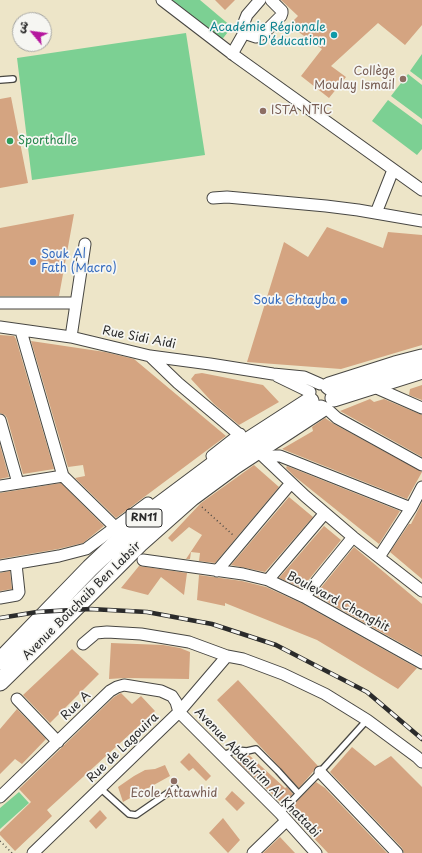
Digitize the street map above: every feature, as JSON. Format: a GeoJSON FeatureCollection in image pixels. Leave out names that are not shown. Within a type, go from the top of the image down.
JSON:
{"type":"FeatureCollection","features":[{"type":"Feature","properties":{"kind":"main road","name":"Avenue Bouchaib Ben Labsir"},"geometry":{"type":"LineString","coordinates":[[0,662],[90,568],[145,516],[253,446],[321,397],[395,365],[422,358]]}},
{"type":"Feature","properties":{"kind":"main road","name":"Avenue Bouchaib Ben Labsir"},"geometry":{"type":"LineString","coordinates":[[321,397],[372,386],[422,370]]}},
{"type":"Feature","properties":{"kind":"main road","name":"Avenue Bouchaib Ben Labsir"},"geometry":{"type":"LineString","coordinates":[[0,682],[139,544],[192,497],[234,466],[253,446]]}},
{"type":"Feature","properties":{"kind":"street"},"geometry":{"type":"LineString","coordinates":[[162,0],[232,54],[422,190]]}},
{"type":"Feature","properties":{"kind":"street"},"geometry":{"type":"LineString","coordinates":[[232,54],[244,33],[242,29],[247,15],[260,0]]}},
{"type":"Feature","properties":{"kind":"street"},"geometry":{"type":"LineString","coordinates":[[244,33],[256,37],[264,32],[281,16],[282,11],[271,0]]}},
{"type":"Feature","properties":{"kind":"street"},"geometry":{"type":"LineString","coordinates":[[376,213],[393,170]]}},
{"type":"Feature","properties":{"kind":"street"},"geometry":{"type":"LineString","coordinates":[[214,198],[227,197],[326,206],[422,221]]}},
{"type":"Feature","properties":{"kind":"street"},"geometry":{"type":"LineString","coordinates":[[72,337],[85,244]]}},
{"type":"Feature","properties":{"kind":"street"},"geometry":{"type":"LineString","coordinates":[[0,303],[76,304]]}},
{"type":"Feature","properties":{"kind":"street","name":"Rue Sidi Aidi"},"geometry":{"type":"LineString","coordinates":[[0,327],[72,337],[150,356],[273,374],[304,377],[337,418],[422,465]]}},
{"type":"Feature","properties":{"kind":"street"},"geometry":{"type":"LineString","coordinates":[[22,331],[63,476],[116,528]]}},
{"type":"Feature","properties":{"kind":"street"},"geometry":{"type":"LineString","coordinates":[[150,356],[178,383],[253,446],[291,483],[353,537],[422,591]]}},
{"type":"Feature","properties":{"kind":"street"},"geometry":{"type":"LineString","coordinates":[[372,386],[422,408]]}},
{"type":"Feature","properties":{"kind":"street"},"geometry":{"type":"LineString","coordinates":[[0,420],[18,482]]}},
{"type":"Feature","properties":{"kind":"street"},"geometry":{"type":"LineString","coordinates":[[253,446],[274,456],[280,456],[411,508]]}},
{"type":"Feature","properties":{"kind":"street"},"geometry":{"type":"LineString","coordinates":[[0,566],[59,556],[86,549],[116,528],[253,446]]}},
{"type":"Feature","properties":{"kind":"street"},"geometry":{"type":"LineString","coordinates":[[0,486],[63,476]]}},
{"type":"Feature","properties":{"kind":"street"},"geometry":{"type":"LineString","coordinates":[[216,570],[291,483]]}},
{"type":"Feature","properties":{"kind":"street"},"geometry":{"type":"LineString","coordinates":[[379,557],[411,508],[422,487]]}},
{"type":"Feature","properties":{"kind":"street"},"geometry":{"type":"LineString","coordinates":[[268,580],[325,512]]}},
{"type":"Feature","properties":{"kind":"street"},"geometry":{"type":"LineString","coordinates":[[304,597],[353,537]]}},
{"type":"Feature","properties":{"kind":"street","name":"Boulevard Changhit"},"geometry":{"type":"LineString","coordinates":[[142,560],[244,574],[268,580],[304,597],[422,663]]}},
{"type":"Feature","properties":{"kind":"street"},"geometry":{"type":"LineString","coordinates":[[0,598],[17,594],[19,592],[16,564]]}},
{"type":"Feature","properties":{"kind":"street"},"geometry":{"type":"LineString","coordinates":[[83,644],[96,633],[107,632],[141,634],[188,642],[227,656],[243,659],[283,674],[325,694],[368,720],[422,762]]}},
{"type":"Feature","properties":{"kind":"street","name":"Rue de Lagouira"},"geometry":{"type":"LineString","coordinates":[[33,853],[179,712],[227,656]]}},
{"type":"Feature","properties":{"kind":"street","name":"Rue A"},"geometry":{"type":"LineString","coordinates":[[0,797],[110,691],[117,687],[124,685],[167,692],[176,702],[179,712]]}},
{"type":"Feature","properties":{"kind":"street"},"geometry":{"type":"LineString","coordinates":[[17,698],[58,742]]}},
{"type":"Feature","properties":{"kind":"street","name":"Avenue Abdelkrim Al Khattabi"},"geometry":{"type":"LineString","coordinates":[[179,712],[223,755],[316,853]]}},
{"type":"Feature","properties":{"kind":"street"},"geometry":{"type":"LineString","coordinates":[[320,772],[397,853]]}},
{"type":"Feature","properties":{"kind":"street"},"geometry":{"type":"LineString","coordinates":[[253,853],[283,817]]}},
{"type":"Feature","properties":{"kind":"lane"},"geometry":{"type":"LineString","coordinates":[[0,80],[13,79]]}},
{"type":"Feature","properties":{"kind":"lane"},"geometry":{"type":"LineString","coordinates":[[283,817],[298,793],[320,772],[368,720]]}},
{"type":"Feature","properties":{"kind":"lane"},"geometry":{"type":"LineString","coordinates":[[223,755],[236,750],[247,751],[256,748],[298,793]]}},
{"type":"Feature","properties":{"kind":"lane"},"geometry":{"type":"LineString","coordinates":[[100,788],[129,814],[136,815],[175,788]]}},
{"type":"Feature","properties":{"kind":"path"},"geometry":{"type":"LineString","coordinates":[[192,497],[240,541]]}},
{"type":"Feature","properties":{"kind":"path"},"geometry":{"type":"LineString","coordinates":[[0,840],[12,853]]}},
{"type":"Feature","properties":{"kind":"green space"},"geometry":{"type":"Polygon","coordinates":[[[170,0],[200,0],[232,27],[220,42],[170,0]]]}},
{"type":"Feature","properties":{"kind":"green space"},"geometry":{"type":"Polygon","coordinates":[[[186,33],[205,155],[32,180],[17,58],[186,33]]]}},
{"type":"Feature","properties":{"kind":"green space"},"geometry":{"type":"Polygon","coordinates":[[[422,54],[422,80],[410,71],[422,54]]]}},
{"type":"Feature","properties":{"kind":"green space"},"geometry":{"type":"Polygon","coordinates":[[[408,74],[422,85],[422,119],[391,96],[408,74]]]}},
{"type":"Feature","properties":{"kind":"green space"},"geometry":{"type":"Polygon","coordinates":[[[388,100],[422,125],[422,149],[417,155],[372,121],[388,100]]]}},
{"type":"Feature","properties":{"kind":"green space"},"geometry":{"type":"Polygon","coordinates":[[[19,792],[29,803],[0,829],[0,808],[19,792]]]}},
{"type":"Feature","properties":{"kind":"building"},"geometry":{"type":"Polygon","coordinates":[[[215,0],[235,0],[225,10],[215,0]]]}},
{"type":"Feature","properties":{"kind":"building","name":"Académie Régionale D'éducation"},"geometry":{"type":"Polygon","coordinates":[[[281,0],[422,0],[422,25],[405,45],[378,23],[331,66],[346,77],[329,98],[301,76],[322,49],[289,25],[298,16],[281,0]]]}},
{"type":"Feature","properties":{"kind":"building","name":"Sporthalle"},"geometry":{"type":"Polygon","coordinates":[[[11,97],[28,183],[0,188],[0,99],[11,97]]]}},
{"type":"Feature","properties":{"kind":"building","name":"Souk Al Fath (Macro)"},"geometry":{"type":"Polygon","coordinates":[[[74,214],[59,296],[0,296],[0,228],[74,214]]]}},
{"type":"Feature","properties":{"kind":"building","name":"Souk Chtayba"},"geometry":{"type":"Polygon","coordinates":[[[327,227],[383,248],[388,232],[422,235],[422,345],[341,369],[247,362],[284,242],[308,257],[327,227]]]}},
{"type":"Feature","properties":{"kind":"building"},"geometry":{"type":"Polygon","coordinates":[[[0,335],[14,336],[16,339],[54,469],[23,474],[7,418],[5,415],[0,413],[0,335]]]}},
{"type":"Feature","properties":{"kind":"building"},"geometry":{"type":"Polygon","coordinates":[[[31,341],[105,352],[134,359],[226,436],[116,518],[75,478],[85,476],[83,465],[68,467],[31,341]]]}},
{"type":"Feature","properties":{"kind":"building"},"geometry":{"type":"Polygon","coordinates":[[[202,373],[263,385],[279,402],[239,425],[214,404],[191,379],[195,374],[202,373]]]}},
{"type":"Feature","properties":{"kind":"building"},"geometry":{"type":"Polygon","coordinates":[[[422,385],[422,400],[409,395],[410,389],[422,385]]]}},
{"type":"Feature","properties":{"kind":"building"},"geometry":{"type":"Polygon","coordinates":[[[370,399],[374,402],[384,399],[422,415],[422,457],[340,411],[370,399]]]}},
{"type":"Feature","properties":{"kind":"building"},"geometry":{"type":"Polygon","coordinates":[[[325,418],[422,472],[407,499],[282,449],[313,431],[312,427],[325,418]]]}},
{"type":"Feature","properties":{"kind":"building"},"geometry":{"type":"Polygon","coordinates":[[[0,445],[9,477],[0,479],[0,445]]]}},
{"type":"Feature","properties":{"kind":"building"},"geometry":{"type":"Polygon","coordinates":[[[254,465],[279,487],[215,563],[199,561],[200,553],[191,552],[190,559],[186,559],[202,535],[189,527],[172,542],[168,538],[201,503],[254,465]]]}},
{"type":"Feature","properties":{"kind":"building"},"geometry":{"type":"Polygon","coordinates":[[[287,466],[400,511],[379,544],[294,476],[286,468],[287,466]]]}},
{"type":"Feature","properties":{"kind":"building"},"geometry":{"type":"Polygon","coordinates":[[[61,483],[104,526],[83,543],[0,559],[0,493],[61,483]]]}},
{"type":"Feature","properties":{"kind":"building"},"geometry":{"type":"Polygon","coordinates":[[[289,497],[313,517],[265,572],[231,565],[289,497]]]}},
{"type":"Feature","properties":{"kind":"building"},"geometry":{"type":"Polygon","coordinates":[[[422,502],[422,579],[390,552],[409,524],[411,524],[422,502]]]}},
{"type":"Feature","properties":{"kind":"building"},"geometry":{"type":"Polygon","coordinates":[[[324,526],[341,540],[302,588],[279,578],[324,526]]]}},
{"type":"Feature","properties":{"kind":"building"},"geometry":{"type":"Polygon","coordinates":[[[354,547],[422,604],[422,655],[315,595],[354,547]]]}},
{"type":"Feature","properties":{"kind":"building"},"geometry":{"type":"Polygon","coordinates":[[[139,566],[187,573],[184,595],[161,577],[148,595],[121,588],[139,566]]]}},
{"type":"Feature","properties":{"kind":"building"},"geometry":{"type":"Polygon","coordinates":[[[10,571],[12,589],[0,591],[0,573],[10,571]]]}},
{"type":"Feature","properties":{"kind":"building"},"geometry":{"type":"Polygon","coordinates":[[[199,575],[242,581],[266,587],[301,603],[417,668],[398,689],[317,640],[225,603],[225,606],[197,600],[199,575]]]}},
{"type":"Feature","properties":{"kind":"building"},"geometry":{"type":"Polygon","coordinates":[[[111,643],[163,645],[180,648],[190,652],[189,679],[109,679],[111,643]]]}},
{"type":"Feature","properties":{"kind":"building"},"geometry":{"type":"Polygon","coordinates":[[[72,649],[99,674],[50,723],[23,695],[72,649]]]}},
{"type":"Feature","properties":{"kind":"building"},"geometry":{"type":"Polygon","coordinates":[[[238,680],[318,766],[299,788],[217,700],[238,680]]]}},
{"type":"Feature","properties":{"kind":"building"},"geometry":{"type":"Polygon","coordinates":[[[121,693],[132,704],[141,696],[155,711],[47,810],[52,816],[15,851],[0,835],[0,832],[31,802],[19,789],[114,697],[121,693]]]}},
{"type":"Feature","properties":{"kind":"building"},"geometry":{"type":"Polygon","coordinates":[[[17,709],[46,739],[22,764],[15,759],[0,774],[0,729],[17,709]]]}},
{"type":"Feature","properties":{"kind":"building"},"geometry":{"type":"Polygon","coordinates":[[[352,747],[375,766],[391,756],[422,787],[422,853],[404,853],[402,848],[330,772],[352,747]]]}},
{"type":"Feature","properties":{"kind":"building"},"geometry":{"type":"Polygon","coordinates":[[[189,753],[211,776],[206,781],[193,768],[189,771],[180,762],[189,753]]]}},
{"type":"Feature","properties":{"kind":"building"},"geometry":{"type":"Polygon","coordinates":[[[244,755],[249,755],[285,788],[287,787],[293,794],[283,804],[238,762],[244,755]]]}},
{"type":"Feature","properties":{"kind":"building"},"geometry":{"type":"Polygon","coordinates":[[[165,765],[170,776],[123,802],[118,787],[145,770],[155,769],[165,765]]]}},
{"type":"Feature","properties":{"kind":"building"},"geometry":{"type":"Polygon","coordinates":[[[316,782],[325,788],[387,853],[328,853],[289,812],[289,809],[316,782]]]}},
{"type":"Feature","properties":{"kind":"building"},"geometry":{"type":"Polygon","coordinates":[[[232,791],[245,803],[237,811],[225,799],[232,791]]]}},
{"type":"Feature","properties":{"kind":"building"},"geometry":{"type":"Polygon","coordinates":[[[100,810],[107,818],[96,829],[89,821],[100,810]]]}},
{"type":"Feature","properties":{"kind":"building"},"geometry":{"type":"Polygon","coordinates":[[[223,818],[240,840],[228,853],[209,833],[223,818]]]}},
{"type":"Feature","properties":{"kind":"building"},"geometry":{"type":"Polygon","coordinates":[[[280,837],[295,853],[263,853],[280,837]]]}},
{"type":"Feature","properties":{"kind":"railway"},"geometry":{"type":"LineString","coordinates":[[0,618],[37,612],[90,609],[147,612],[212,624],[276,645],[367,692],[422,739]]}},
{"type":"Feature","properties":{"kind":"place","name":"Académie Régionale D'éducation"},"geometry":{"type":"Point","coordinates":[334,35]}},
{"type":"Feature","properties":{"kind":"place","name":"Collège Moulay Ismail"},"geometry":{"type":"Point","coordinates":[403,79]}},
{"type":"Feature","properties":{"kind":"place","name":"ISTA NTIC"},"geometry":{"type":"Point","coordinates":[263,111]}},
{"type":"Feature","properties":{"kind":"place","name":"Sporthalle"},"geometry":{"type":"Point","coordinates":[10,141]}},
{"type":"Feature","properties":{"kind":"place","name":"Souk Al Fath (Macro)"},"geometry":{"type":"Point","coordinates":[33,262]}},
{"type":"Feature","properties":{"kind":"place","name":"Souk Chtayba"},"geometry":{"type":"Point","coordinates":[344,301]}},
{"type":"Feature","properties":{"kind":"place","name":"Ecole Attawhid"},"geometry":{"type":"Point","coordinates":[174,781]}}]}
